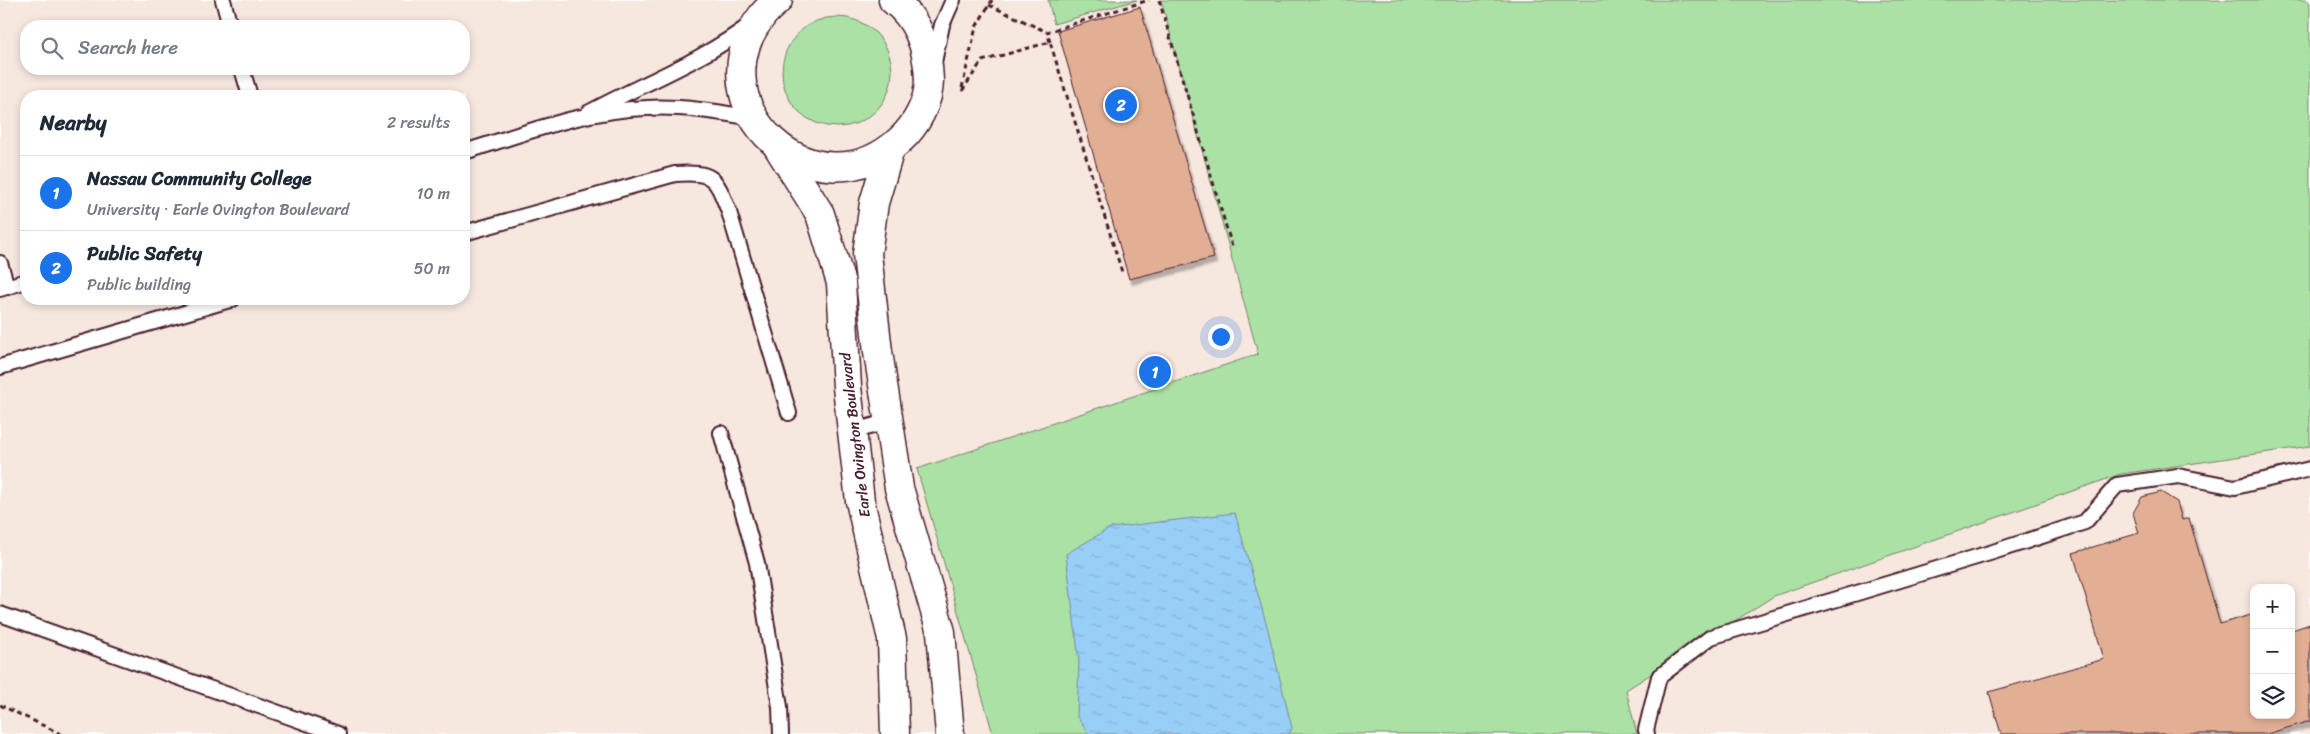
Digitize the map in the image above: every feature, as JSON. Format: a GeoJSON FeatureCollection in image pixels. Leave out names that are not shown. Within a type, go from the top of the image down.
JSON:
{"type":"FeatureCollection","features":[{"type":"Feature","properties":{"kind":"street"},"geometry":{"type":"LineString","coordinates":[[770,8],[748,39],[742,65],[744,93],[753,118],[764,134],[778,147],[804,162],[833,167],[864,163],[890,149],[909,132],[922,111],[929,87],[928,55],[916,25],[893,0]]}},
{"type":"Feature","properties":{"kind":"street","name":"Earle Ovington Boulevard"},"geometry":{"type":"LineString","coordinates":[[778,147],[820,214],[840,283],[852,432],[860,501],[892,639],[895,734]]}},
{"type":"Feature","properties":{"kind":"street"},"geometry":{"type":"LineString","coordinates":[[890,149],[874,203],[867,254],[878,352],[899,488],[941,632],[950,734]]}},
{"type":"Feature","properties":{"kind":"lane"},"geometry":{"type":"LineString","coordinates":[[223,0],[228,20]]}},
{"type":"Feature","properties":{"kind":"lane"},"geometry":{"type":"LineString","coordinates":[[929,87],[942,25],[953,0]]}},
{"type":"Feature","properties":{"kind":"lane"},"geometry":{"type":"LineString","coordinates":[[581,116],[634,88],[670,74],[726,43],[770,8]]}},
{"type":"Feature","properties":{"kind":"lane"},"geometry":{"type":"LineString","coordinates":[[244,75],[248,90]]}},
{"type":"Feature","properties":{"kind":"lane"},"geometry":{"type":"LineString","coordinates":[[470,150],[581,116],[646,108],[701,109],[753,118]]}},
{"type":"Feature","properties":{"kind":"lane"},"geometry":{"type":"LineString","coordinates":[[470,231],[675,174],[700,172],[718,184],[789,412]]}},
{"type":"Feature","properties":{"kind":"lane"},"geometry":{"type":"LineString","coordinates":[[0,263],[4,288],[20,284]]}},
{"type":"Feature","properties":{"kind":"lane"},"geometry":{"type":"LineString","coordinates":[[0,367],[212,305]]}},
{"type":"Feature","properties":{"kind":"lane"},"geometry":{"type":"LineString","coordinates":[[852,432],[889,421]]}},
{"type":"Feature","properties":{"kind":"lane"},"geometry":{"type":"LineString","coordinates":[[721,433],[757,563],[780,707],[781,734]]}},
{"type":"Feature","properties":{"kind":"lane"},"geometry":{"type":"LineString","coordinates":[[1647,734],[1646,730],[1659,677],[1711,637],[1993,552],[2085,522],[2117,485],[2178,476],[2235,487],[2310,469]]}},
{"type":"Feature","properties":{"kind":"lane"},"geometry":{"type":"LineString","coordinates":[[0,614],[338,734]]}},
{"type":"Feature","properties":{"kind":"path"},"geometry":{"type":"LineString","coordinates":[[992,0],[976,27],[962,91],[982,61],[1050,42]]}},
{"type":"Feature","properties":{"kind":"path"},"geometry":{"type":"LineString","coordinates":[[989,6],[1047,32],[1149,0]]}},
{"type":"Feature","properties":{"kind":"path"},"geometry":{"type":"LineString","coordinates":[[1158,0],[1233,250]]}},
{"type":"Feature","properties":{"kind":"path"},"geometry":{"type":"LineString","coordinates":[[1047,32],[1122,272]]}},
{"type":"Feature","properties":{"kind":"path"},"geometry":{"type":"LineString","coordinates":[[0,705],[61,734]]}},
{"type":"Feature","properties":{"kind":"shaded area"},"geometry":{"type":"Polygon","coordinates":[[[0,0],[2310,0],[2310,734],[1637,734],[1626,691],[1612,734],[0,734],[0,0]]]}},
{"type":"Feature","properties":{"kind":"green space"},"geometry":{"type":"Polygon","coordinates":[[[1048,0],[1137,0],[1054,24],[1048,0]]]}},
{"type":"Feature","properties":{"kind":"green space"},"geometry":{"type":"Polygon","coordinates":[[[1161,0],[2307,0],[2310,3],[2310,446],[2121,474],[1774,596],[1626,690],[1637,734],[993,734],[917,469],[1258,354],[1161,0]]]}},
{"type":"Feature","properties":{"kind":"green space"},"geometry":{"type":"Polygon","coordinates":[[[837,17],[858,21],[876,33],[888,51],[892,72],[888,93],[876,111],[858,123],[837,127],[816,123],[798,111],[786,93],[782,72],[786,51],[798,33],[816,21],[837,17]]]}},
{"type":"Feature","properties":{"kind":"water"},"geometry":{"type":"Polygon","coordinates":[[[1235,513],[1268,630],[1292,728],[1289,734],[1089,734],[1077,717],[1079,661],[1066,554],[1110,528],[1235,513]]]}},
{"type":"Feature","properties":{"kind":"building"},"geometry":{"type":"Polygon","coordinates":[[[1140,7],[1214,258],[1129,279],[1058,31],[1140,7]]]}},
{"type":"Feature","properties":{"kind":"building"},"geometry":{"type":"Polygon","coordinates":[[[2161,492],[2177,502],[2182,520],[2189,518],[2220,624],[2250,615],[2250,719],[2295,719],[2295,629],[2310,624],[2310,721],[2267,734],[2001,734],[1989,692],[2104,659],[2073,553],[2139,533],[2133,513],[2142,497],[2161,492]]]}},
{"type":"Feature","properties":{"kind":"place","name":"Public Safety"},"geometry":{"type":"Point","coordinates":[1121,105]}},
{"type":"Feature","properties":{"kind":"place","name":"Nassau Community College"},"geometry":{"type":"Point","coordinates":[1155,372]}}]}
